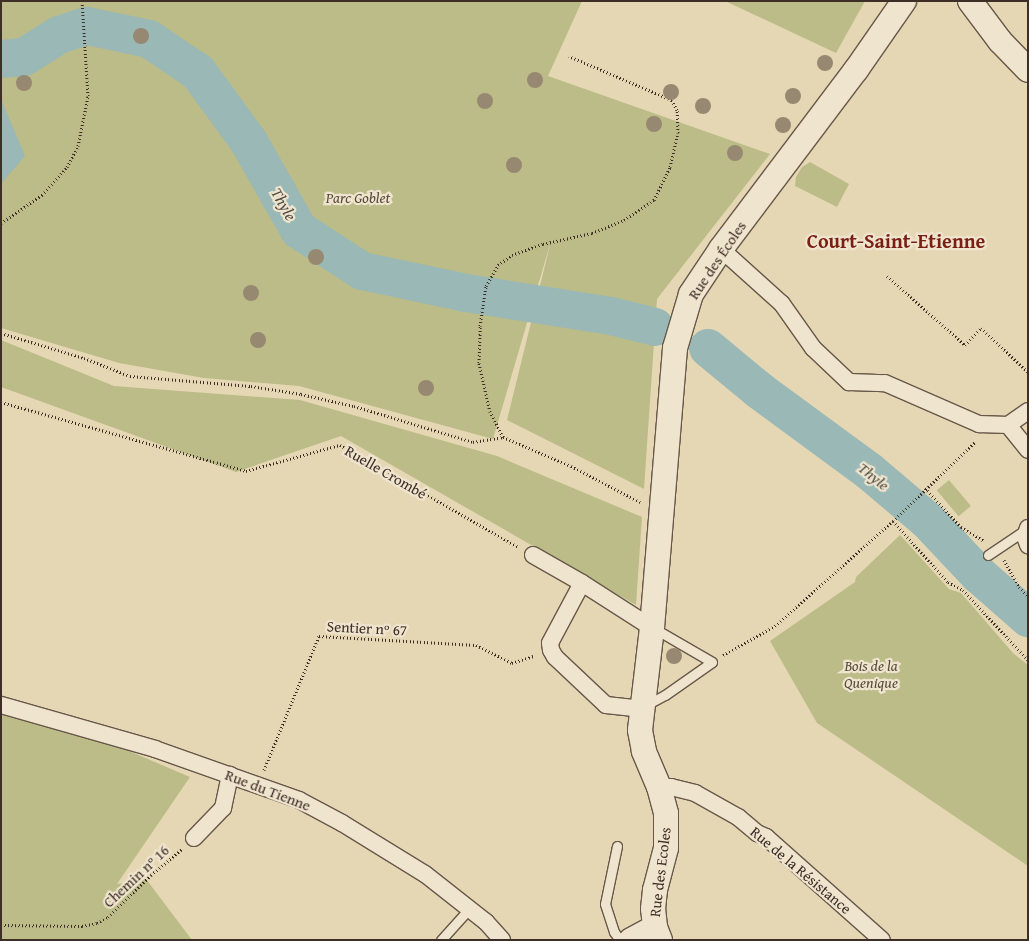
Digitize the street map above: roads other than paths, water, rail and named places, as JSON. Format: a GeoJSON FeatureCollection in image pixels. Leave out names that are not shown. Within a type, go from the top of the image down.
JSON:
{"type":"FeatureCollection","features":[{"type":"Feature","properties":{"kind":"street","name":"Rue des Écoles"},"geometry":{"type":"LineString","coordinates":[[652,628],[675,348],[691,294],[721,249],[856,70],[904,1]]}},
{"type":"Feature","properties":{"kind":"street"},"geometry":{"type":"LineString","coordinates":[[970,1],[1000,41],[1028,70]]}},
{"type":"Feature","properties":{"kind":"street"},"geometry":{"type":"LineString","coordinates":[[721,249],[782,304],[813,348],[849,382],[885,383],[979,424],[1008,425],[1028,411]]}},
{"type":"Feature","properties":{"kind":"street"},"geometry":{"type":"LineString","coordinates":[[1008,425],[1028,450]]}},
{"type":"Feature","properties":{"kind":"street"},"geometry":{"type":"LineString","coordinates":[[1028,528],[1025,534],[1028,545]]}},
{"type":"Feature","properties":{"kind":"street"},"geometry":{"type":"LineString","coordinates":[[533,555],[582,583],[652,628]]}},
{"type":"Feature","properties":{"kind":"street"},"geometry":{"type":"LineString","coordinates":[[582,583],[550,643],[551,650],[555,657],[606,705],[634,708],[643,706]]}},
{"type":"Feature","properties":{"kind":"street","name":"Rue des Ecoles"},"geometry":{"type":"LineString","coordinates":[[652,628],[641,738],[659,787],[666,813],[667,838],[655,890],[657,933]]}},
{"type":"Feature","properties":{"kind":"street","name":"Rue du Tienne"},"geometry":{"type":"LineString","coordinates":[[1,705],[156,750],[282,792],[342,823],[425,874],[498,933],[502,940]]}},
{"type":"Feature","properties":{"kind":"street"},"geometry":{"type":"LineString","coordinates":[[194,838],[223,808],[230,775]]}},
{"type":"Feature","properties":{"kind":"street","name":"Rue de la Résistance"},"geometry":{"type":"LineString","coordinates":[[659,787],[670,787],[695,793],[738,817],[758,833],[766,836],[882,940]]}},
{"type":"Feature","properties":{"kind":"street"},"geometry":{"type":"LineString","coordinates":[[631,940],[657,933]]}},
{"type":"Feature","properties":{"kind":"lane"},"geometry":{"type":"LineString","coordinates":[[988,555],[1028,528]]}},
{"type":"Feature","properties":{"kind":"lane"},"geometry":{"type":"LineString","coordinates":[[643,706],[665,695],[712,662],[652,628]]}},
{"type":"Feature","properties":{"kind":"lane"},"geometry":{"type":"LineString","coordinates":[[617,846],[606,904],[614,932],[620,940]]}},
{"type":"Feature","properties":{"kind":"lane"},"geometry":{"type":"LineString","coordinates":[[441,940],[468,908]]}},
{"type":"Feature","properties":{"kind":"water"},"geometry":{"type":"Polygon","coordinates":[[[1,99],[25,156],[1,184],[1,99]]]}},
{"type":"Feature","properties":{"kind":"waterway","name":"Thyle"},"geometry":{"type":"LineString","coordinates":[[1,59],[24,57],[59,35],[87,26],[149,39],[198,72],[249,142],[299,230],[362,271],[466,293],[611,316],[655,327]]}},
{"type":"Feature","properties":{"kind":"waterway","name":"Thyle"},"geometry":{"type":"LineString","coordinates":[[708,348],[760,391],[869,471],[928,521],[978,574],[1028,618]]}},
{"type":"Feature","properties":{"kind":"district","name":"Court-Saint-Etienne"},"geometry":{"type":"Point","coordinates":[896,240]}},
{"type":"Feature","properties":{"kind":"park label","name":"Parc Goblet"},"geometry":{"type":"Point","coordinates":[358,198]}},
{"type":"Feature","properties":{"kind":"park label","name":"Bois de la Quenique"},"geometry":{"type":"Point","coordinates":[871,674]}}]}
